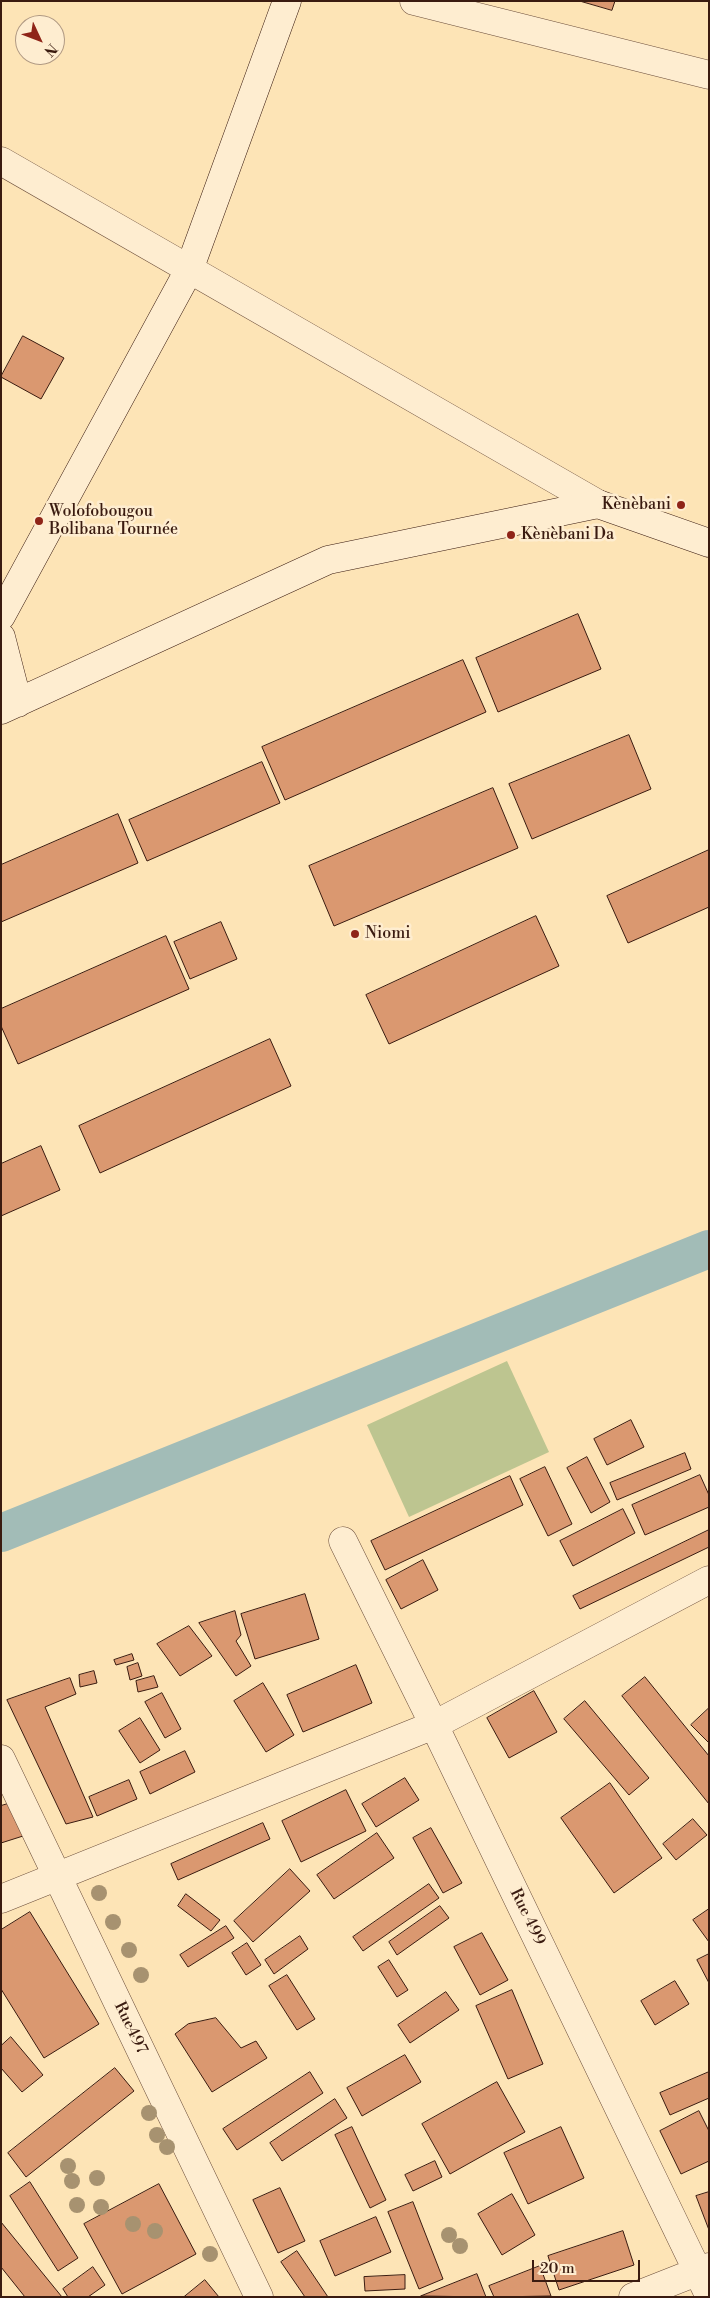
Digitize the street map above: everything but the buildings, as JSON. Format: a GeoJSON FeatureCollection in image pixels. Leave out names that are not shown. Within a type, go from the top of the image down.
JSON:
{"type":"FeatureCollection","features":[{"type":"Feature","properties":{"kind":"street"},"geometry":{"type":"LineString","coordinates":[[1,616],[189,270],[287,1]]}},
{"type":"Feature","properties":{"kind":"street"},"geometry":{"type":"LineString","coordinates":[[414,1],[709,74]]}},
{"type":"Feature","properties":{"kind":"street"},"geometry":{"type":"LineString","coordinates":[[1,161],[598,504],[709,543]]}},
{"type":"Feature","properties":{"kind":"street"},"geometry":{"type":"LineString","coordinates":[[1,637],[10,706],[328,560],[598,504]]}},
{"type":"Feature","properties":{"kind":"street","name":"Rue 499"},"geometry":{"type":"LineString","coordinates":[[343,1541],[705,2278]]}},
{"type":"Feature","properties":{"kind":"street"},"geometry":{"type":"LineString","coordinates":[[1,1899],[434,1725],[709,1580]]}},
{"type":"Feature","properties":{"kind":"street","name":"Rue497"},"geometry":{"type":"LineString","coordinates":[[1,1759],[259,2297]]}},
{"type":"Feature","properties":{"kind":"street"},"geometry":{"type":"LineString","coordinates":[[633,2297],[705,2278]]}},
{"type":"Feature","properties":{"kind":"green space"},"geometry":{"type":"Polygon","coordinates":[[[507,1361],[549,1452],[409,1517],[367,1425],[507,1361]]]}},
{"type":"Feature","properties":{"kind":"waterway"},"geometry":{"type":"LineString","coordinates":[[1,1533],[709,1249]]}},
{"type":"Feature","properties":{"kind":"place","name":"Kènèbani"},"geometry":{"type":"Point","coordinates":[681,505]}},
{"type":"Feature","properties":{"kind":"place","name":"Wolofobougou Bolibana Tournée"},"geometry":{"type":"Point","coordinates":[39,521]}},
{"type":"Feature","properties":{"kind":"place","name":"Kènèbani Da"},"geometry":{"type":"Point","coordinates":[511,535]}},
{"type":"Feature","properties":{"kind":"place","name":"Niomi"},"geometry":{"type":"Point","coordinates":[355,934]}}]}
